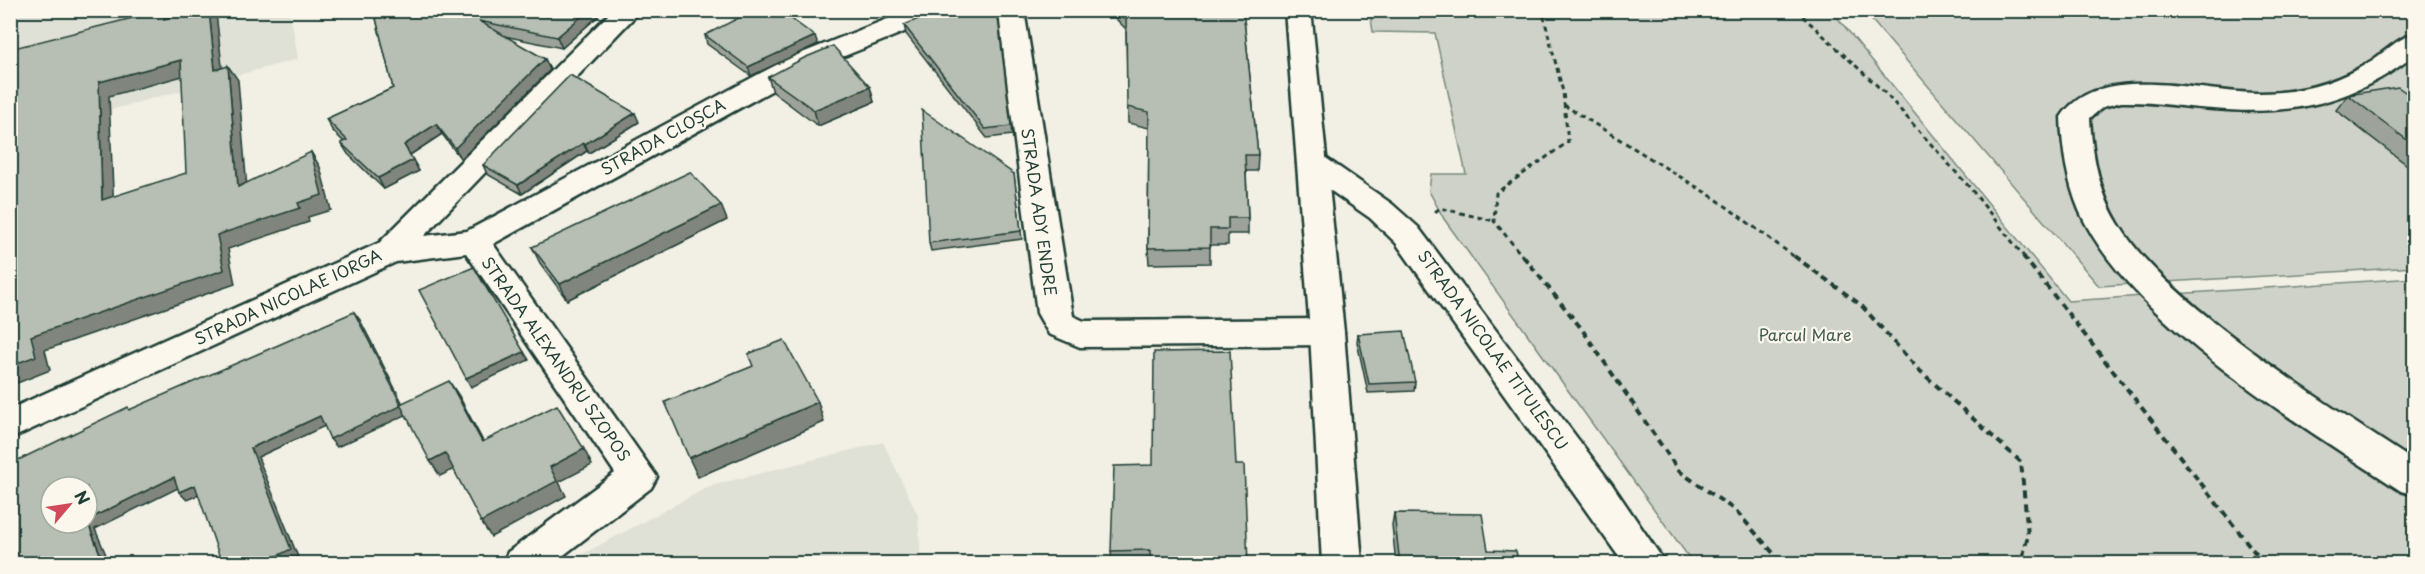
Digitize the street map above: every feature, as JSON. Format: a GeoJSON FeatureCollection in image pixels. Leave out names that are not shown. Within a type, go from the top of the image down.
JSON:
{"type":"FeatureCollection","features":[{"type":"Feature","properties":{"kind":"street","name":"STRADA NICOLAE IORGA"},"geometry":{"type":"LineString","coordinates":[[10,425],[390,251],[628,10]]}},
{"type":"Feature","properties":{"kind":"street","name":"STRADA CLOȘCA"},"geometry":{"type":"LineString","coordinates":[[390,251],[474,241],[797,65],[935,10]]}},
{"type":"Feature","properties":{"kind":"street","name":"STRADA ADY ENDRE"},"geometry":{"type":"LineString","coordinates":[[1011,10],[1054,313],[1060,325],[1080,334],[1327,332]]}},
{"type":"Feature","properties":{"kind":"street"},"geometry":{"type":"LineString","coordinates":[[1298,10],[1327,332],[1342,564]]}},
{"type":"Feature","properties":{"kind":"street"},"geometry":{"type":"LineString","coordinates":[[2415,42],[2352,84],[2311,97],[2258,103],[2159,95],[2108,95],[2087,103],[2075,117],[2078,149],[2087,186],[2101,222],[2136,272],[2199,329],[2287,398],[2415,480]]}},
{"type":"Feature","properties":{"kind":"street","name":"STRADA NICOLAE TITULESCU"},"geometry":{"type":"LineString","coordinates":[[1312,163],[1381,211],[1407,235],[1598,494],[1646,564]]}},
{"type":"Feature","properties":{"kind":"street","name":"STRADA ALEXANDRU SZOPOS"},"geometry":{"type":"LineString","coordinates":[[474,241],[638,477],[522,564]]}},
{"type":"Feature","properties":{"kind":"path"},"geometry":{"type":"LineString","coordinates":[[1494,221],[1496,194],[1568,142],[1564,105],[1542,10]]}},
{"type":"Feature","properties":{"kind":"path"},"geometry":{"type":"LineString","coordinates":[[1796,10],[1886,94],[1971,189],[2264,564]]}},
{"type":"Feature","properties":{"kind":"path"},"geometry":{"type":"LineString","coordinates":[[1564,105],[1716,199],[1861,305],[1918,369],[2021,462],[2028,534],[2021,564]]}},
{"type":"Feature","properties":{"kind":"path"},"geometry":{"type":"LineString","coordinates":[[1407,235],[1440,208],[1494,221],[1581,328],[1679,471],[1736,511],[1783,564]]}},
{"type":"Feature","properties":{"kind":"shaded area"},"geometry":{"type":"Polygon","coordinates":[[[11,11],[290,11],[298,59],[11,137],[11,11]]]}},
{"type":"Feature","properties":{"kind":"shaded area"},"geometry":{"type":"Polygon","coordinates":[[[883,442],[918,515],[921,563],[566,563],[710,486],[883,442]]]}},
{"type":"Feature","properties":{"kind":"green space","name":"Parcul Mare"},"geometry":{"type":"Polygon","coordinates":[[[1370,11],[1832,11],[2068,301],[2414,278],[2414,563],[1693,563],[1444,219],[1429,191],[1431,174],[1466,174],[1435,33],[1373,32],[1370,11]]]}},
{"type":"Feature","properties":{"kind":"green space"},"geometry":{"type":"Polygon","coordinates":[[[1864,11],[2414,11],[2414,267],[2099,286],[1864,11]]]}},
{"type":"Feature","properties":{"kind":"building"},"geometry":{"type":"Polygon","coordinates":[[[164,10],[164,19],[178,15],[178,10],[209,10],[215,70],[228,66],[238,187],[311,152],[322,195],[298,203],[300,208],[217,235],[224,270],[31,336],[36,356],[10,366],[10,49],[164,10]],[[181,60],[99,82],[102,200],[186,173],[181,60]]]}},
{"type":"Feature","properties":{"kind":"building"},"geometry":{"type":"Polygon","coordinates":[[[374,10],[589,10],[557,37],[479,21],[545,59],[455,148],[436,124],[404,145],[413,160],[378,178],[341,143],[347,140],[326,119],[393,88],[374,10]]]}},
{"type":"Feature","properties":{"kind":"building"},"geometry":{"type":"Polygon","coordinates":[[[754,10],[779,10],[815,36],[748,67],[705,35],[754,10]]]}},
{"type":"Feature","properties":{"kind":"building"},"geometry":{"type":"Polygon","coordinates":[[[940,10],[997,10],[1011,126],[985,129],[904,25],[940,10]]]}},
{"type":"Feature","properties":{"kind":"building"},"geometry":{"type":"Polygon","coordinates":[[[1123,10],[1243,10],[1258,155],[1245,155],[1248,218],[1228,218],[1228,229],[1210,229],[1210,247],[1148,248],[1149,112],[1127,107],[1126,16],[1129,16],[1123,10]]]}},
{"type":"Feature","properties":{"kind":"building"},"geometry":{"type":"Polygon","coordinates":[[[833,46],[870,87],[814,110],[768,77],[804,58],[833,46]]]}},
{"type":"Feature","properties":{"kind":"building"},"geometry":{"type":"Polygon","coordinates":[[[570,75],[635,113],[518,185],[483,165],[570,75]]]}},
{"type":"Feature","properties":{"kind":"building"},"geometry":{"type":"Polygon","coordinates":[[[2398,87],[2415,99],[2415,146],[2348,95],[2398,87]]]}},
{"type":"Feature","properties":{"kind":"building"},"geometry":{"type":"Polygon","coordinates":[[[922,110],[1014,174],[1021,231],[929,243],[922,110]]]}},
{"type":"Feature","properties":{"kind":"building"},"geometry":{"type":"Polygon","coordinates":[[[690,172],[721,205],[560,284],[532,247],[690,172]]]}},
{"type":"Feature","properties":{"kind":"building"},"geometry":{"type":"Polygon","coordinates":[[[474,267],[524,352],[466,378],[419,290],[474,267]]]}},
{"type":"Feature","properties":{"kind":"building"},"geometry":{"type":"Polygon","coordinates":[[[354,312],[401,404],[330,439],[320,416],[251,448],[291,549],[262,564],[222,564],[195,485],[179,492],[174,477],[99,514],[99,475],[39,475],[39,535],[93,535],[104,564],[10,564],[10,464],[128,407],[129,410],[354,312]]]}},
{"type":"Feature","properties":{"kind":"building"},"geometry":{"type":"Polygon","coordinates":[[[1404,331],[1415,382],[1369,384],[1358,334],[1404,331]]]}},
{"type":"Feature","properties":{"kind":"building"},"geometry":{"type":"Polygon","coordinates":[[[784,340],[818,402],[689,458],[665,402],[753,366],[748,354],[784,340]]]}},
{"type":"Feature","properties":{"kind":"building"},"geometry":{"type":"Polygon","coordinates":[[[1230,351],[1236,465],[1244,465],[1248,564],[1150,564],[1150,550],[1111,551],[1114,466],[1153,465],[1154,352],[1230,351]]]}},
{"type":"Feature","properties":{"kind":"building"},"geometry":{"type":"Polygon","coordinates":[[[449,381],[482,442],[557,405],[584,449],[550,467],[557,481],[481,522],[445,453],[430,461],[400,404],[449,381]]]}},
{"type":"Feature","properties":{"kind":"building"},"geometry":{"type":"Polygon","coordinates":[[[1394,513],[1482,514],[1488,550],[1516,551],[1519,564],[1400,564],[1394,513]]]}}]}
